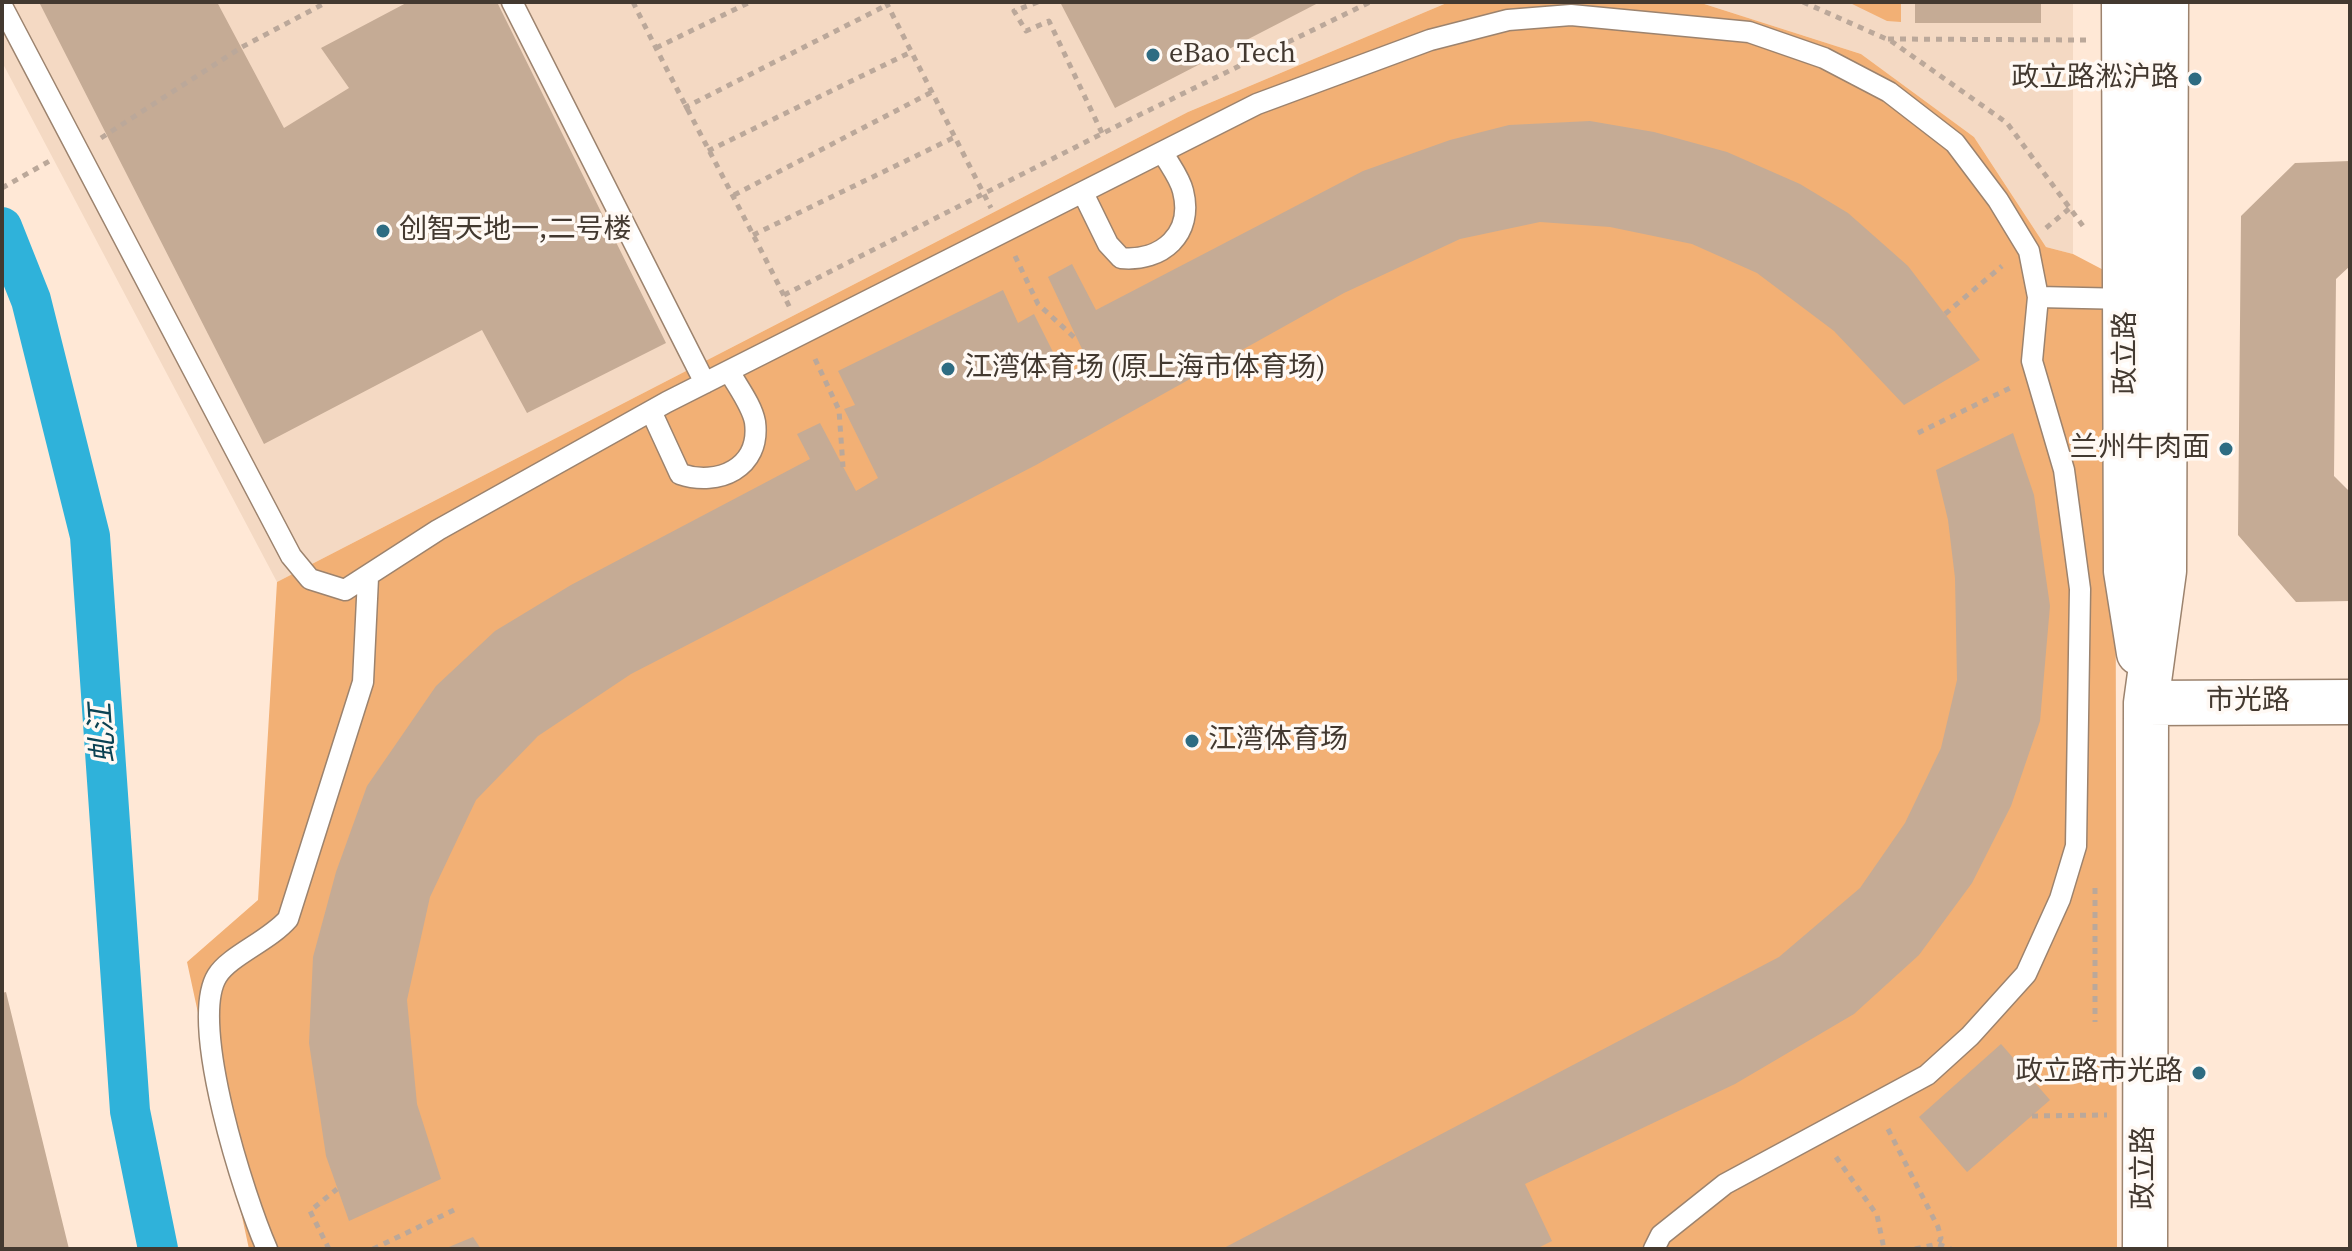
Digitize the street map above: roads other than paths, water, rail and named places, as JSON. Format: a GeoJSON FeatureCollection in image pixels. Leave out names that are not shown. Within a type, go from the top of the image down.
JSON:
{"type":"FeatureCollection","features":[{"type":"Feature","properties":{"kind":"main road","name":"政立路"},"geometry":{"type":"LineString","coordinates":[[2124,2],[2128,299],[2126,571],[2146,703]]}},
{"type":"Feature","properties":{"kind":"main road","name":"政立路"},"geometry":{"type":"LineString","coordinates":[[2145,1249],[2146,703],[2164,571],[2166,2]]}},
{"type":"Feature","properties":{"kind":"main road","name":"市光路"},"geometry":{"type":"LineString","coordinates":[[2146,703],[2350,702]]}},
{"type":"Feature","properties":{"kind":"lane"},"geometry":{"type":"LineString","coordinates":[[512,2],[705,383]]}},
{"type":"Feature","properties":{"kind":"lane"},"geometry":{"type":"LineString","coordinates":[[2,6],[291,556],[310,579],[325,587],[345,590],[438,530],[705,383],[1257,104],[1430,40],[1508,20],[1571,15],[1749,32],[1824,58],[1889,92],[1955,143],[1998,200],[2029,251],[2038,297],[2032,361],[2064,470],[2080,589],[2076,846],[2060,899],[2026,974],[1970,1036],[1927,1075],[1725,1184],[1671,1226],[1654,1249]]}},
{"type":"Feature","properties":{"kind":"lane"},"geometry":{"type":"LineString","coordinates":[[1083,193],[1108,244],[1121,258],[1139,260],[1160,251],[1179,238],[1186,215],[1183,189],[1163,153]]}},
{"type":"Feature","properties":{"kind":"lane"},"geometry":{"type":"LineString","coordinates":[[2038,297],[2128,299]]}},
{"type":"Feature","properties":{"kind":"lane"},"geometry":{"type":"LineString","coordinates":[[651,411],[680,474],[701,481],[729,474],[750,458],[756,438],[755,418],[729,371]]}},
{"type":"Feature","properties":{"kind":"lane"},"geometry":{"type":"LineString","coordinates":[[267,1249],[251,1214],[227,1135],[213,1061],[210,1004],[217,976],[241,955],[274,936],[288,919],[363,682],[368,578]]}},
{"type":"Feature","properties":{"kind":"waterway","name":"虬江"},"geometry":{"type":"LineString","coordinates":[[2,227],[31,300],[90,536],[130,1111],[158,1249]]}},
{"type":"Feature","properties":{"kind":"place","name":"eBao Tech"},"geometry":{"type":"Point","coordinates":[1153,55]}},
{"type":"Feature","properties":{"kind":"place","name":"政立路淞沪路"},"geometry":{"type":"Point","coordinates":[2195,79]}},
{"type":"Feature","properties":{"kind":"place","name":"创智天地一,二号楼"},"geometry":{"type":"Point","coordinates":[383,231]}},
{"type":"Feature","properties":{"kind":"place","name":"江湾体育场 (原上海市体育场)"},"geometry":{"type":"Point","coordinates":[948,369]}},
{"type":"Feature","properties":{"kind":"place","name":"兰州牛肉面"},"geometry":{"type":"Point","coordinates":[2226,449]}},
{"type":"Feature","properties":{"kind":"place","name":"江湾体育场"},"geometry":{"type":"Point","coordinates":[1192,741]}},
{"type":"Feature","properties":{"kind":"place","name":"政立路市光路"},"geometry":{"type":"Point","coordinates":[2199,1073]}}]}
